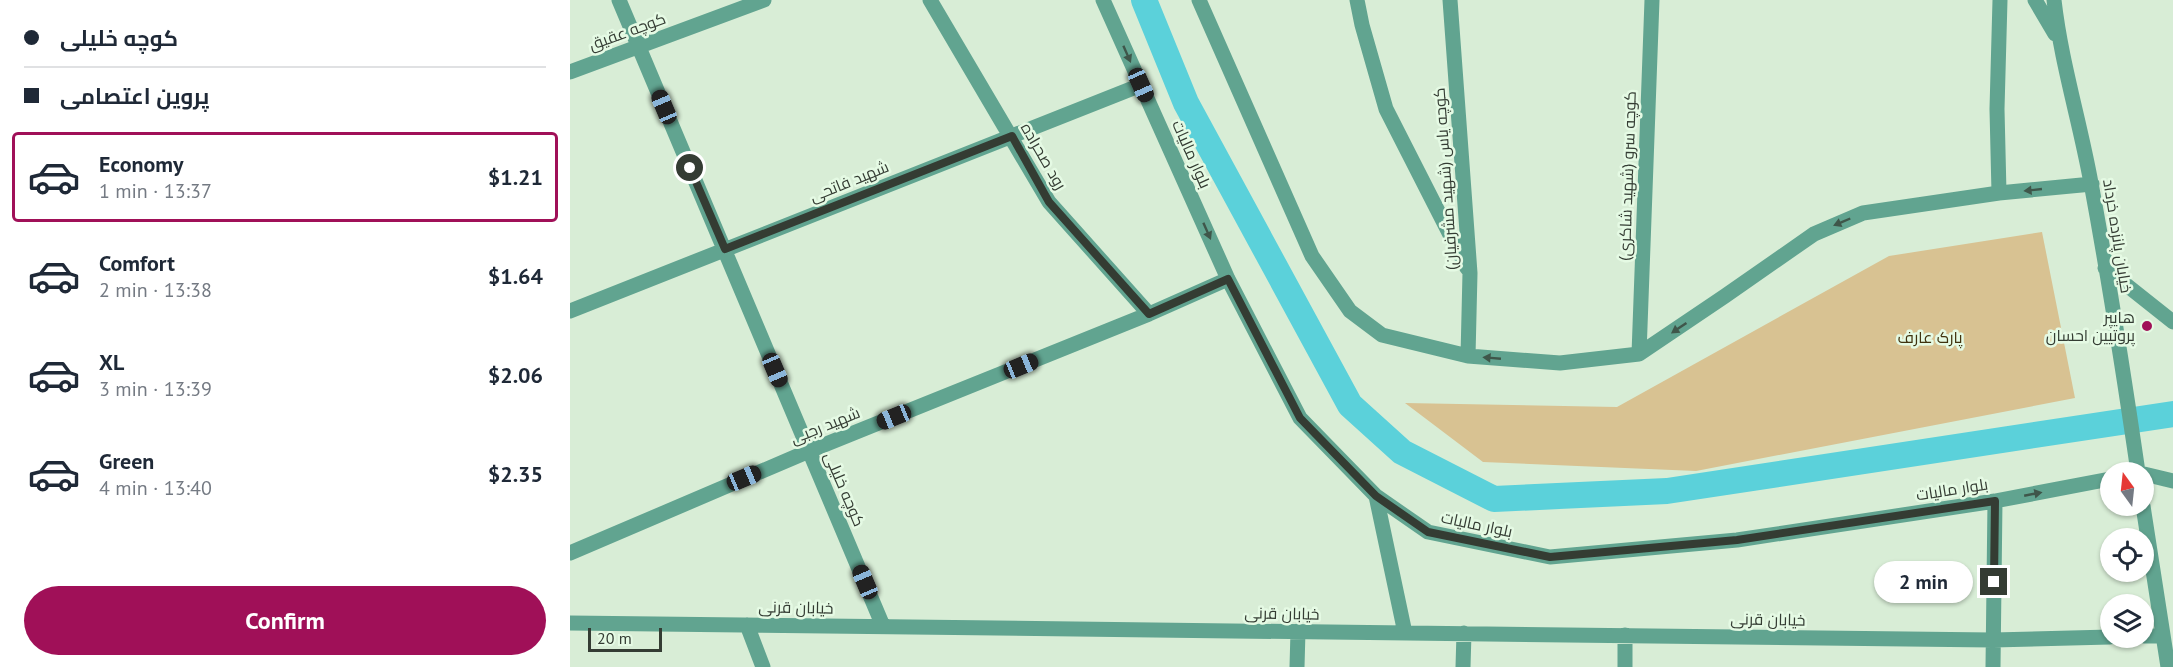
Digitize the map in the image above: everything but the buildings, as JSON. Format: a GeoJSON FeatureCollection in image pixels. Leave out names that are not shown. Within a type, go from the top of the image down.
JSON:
{"type":"FeatureCollection","features":[{"type":"Feature","properties":{"kind":"street","name":"کوچه خلیلی"},"geometry":{"type":"LineString","coordinates":[[619,0],[883,626]]}},
{"type":"Feature","properties":{"kind":"street","name":"کوچه عقیق"},"geometry":{"type":"LineString","coordinates":[[570,72],[764,0]]}},
{"type":"Feature","properties":{"kind":"street","name":"رود صحراده"},"geometry":{"type":"LineString","coordinates":[[930,0],[1049,202],[1149,314]]}},
{"type":"Feature","properties":{"kind":"street","name":"بلوار مالیات"},"geometry":{"type":"LineString","coordinates":[[1103,0],[1228,279],[1300,418],[1376,496],[1428,532],[1550,557],[1737,540],[1995,501],[2100,481]]}},
{"type":"Feature","properties":{"kind":"street"},"geometry":{"type":"LineString","coordinates":[[1199,0],[1312,256],[1350,311],[1382,334],[1468,356],[1560,363],[1639,354],[1814,234],[1863,213],[1999,193],[2092,184]]}},
{"type":"Feature","properties":{"kind":"street"},"geometry":{"type":"LineString","coordinates":[[1357,0],[1386,109],[1470,273]]}},
{"type":"Feature","properties":{"kind":"street","name":"کوچه یاس (شهید مشرفیان)"},"geometry":{"type":"LineString","coordinates":[[1450,0],[1470,273],[1468,356]]}},
{"type":"Feature","properties":{"kind":"street","name":"کوچه سرو (شهید شاکری)"},"geometry":{"type":"LineString","coordinates":[[1639,354],[1652,0]]}},
{"type":"Feature","properties":{"kind":"street"},"geometry":{"type":"LineString","coordinates":[[1999,193],[1996,110],[2000,0]]}},
{"type":"Feature","properties":{"kind":"street"},"geometry":{"type":"LineString","coordinates":[[2034,0],[2058,39]]}},
{"type":"Feature","properties":{"kind":"street"},"geometry":{"type":"LineString","coordinates":[[2054,0],[2058,39]]}},
{"type":"Feature","properties":{"kind":"street","name":"خیابان پانزده خرداد"},"geometry":{"type":"LineString","coordinates":[[2058,39],[2092,184],[2138,462]]}},
{"type":"Feature","properties":{"kind":"street","name":"شهید فاتحی"},"geometry":{"type":"LineString","coordinates":[[570,311],[1141,85]]}},
{"type":"Feature","properties":{"kind":"street"},"geometry":{"type":"LineString","coordinates":[[2105,268],[2173,321]]}},
{"type":"Feature","properties":{"kind":"street","name":"شهید رجبی"},"geometry":{"type":"LineString","coordinates":[[570,553],[809,451],[1149,314],[1228,279]]}},
{"type":"Feature","properties":{"kind":"street"},"geometry":{"type":"LineString","coordinates":[[2154,475],[2173,481]]}},
{"type":"Feature","properties":{"kind":"street"},"geometry":{"type":"LineString","coordinates":[[1376,496],[1405,633]]}},
{"type":"Feature","properties":{"kind":"street"},"geometry":{"type":"LineString","coordinates":[[1993,667],[1995,501]]}},
{"type":"Feature","properties":{"kind":"street"},"geometry":{"type":"LineString","coordinates":[[2145,516],[2168,667]]}},
{"type":"Feature","properties":{"kind":"street","name":"خیابان قرنی"},"geometry":{"type":"LineString","coordinates":[[570,623],[1993,640],[2100,637]]}},
{"type":"Feature","properties":{"kind":"street"},"geometry":{"type":"LineString","coordinates":[[747,624],[763,667]]}},
{"type":"Feature","properties":{"kind":"street"},"geometry":{"type":"LineString","coordinates":[[1297,667],[1298,631]]}},
{"type":"Feature","properties":{"kind":"street"},"geometry":{"type":"LineString","coordinates":[[1463,667],[1464,633]]}},
{"type":"Feature","properties":{"kind":"street"},"geometry":{"type":"LineString","coordinates":[[1625,635],[1625,667]]}},
{"type":"Feature","properties":{"kind":"street"},"geometry":{"type":"LineString","coordinates":[[2154,636],[2163,636]]}},
{"type":"Feature","properties":{"kind":"green space","name":"پارک عارف"},"geometry":{"type":"Polygon","coordinates":[[[2042,232],[2075,398],[1696,471],[1483,462],[1405,403],[1617,407],[1889,256],[2042,232]]]}},
{"type":"Feature","properties":{"kind":"waterway"},"geometry":{"type":"LineString","coordinates":[[1144,0],[1186,103],[1350,405],[1402,452],[1494,499],[1667,491],[2173,414]]}},
{"type":"Feature","properties":{"kind":"place","name":"هایپر پروتیین احسان"},"geometry":{"type":"Point","coordinates":[2147,326]}},
{"type":"Feature","properties":{"kind":"route"},"geometry":{"type":"LineString","coordinates":[[690,168],[725,249],[1012,136],[1049,202],[1149,314],[1228,279],[1300,418],[1376,496],[1428,532],[1550,557],[1737,540],[1995,501],[1994,582]]}}]}
